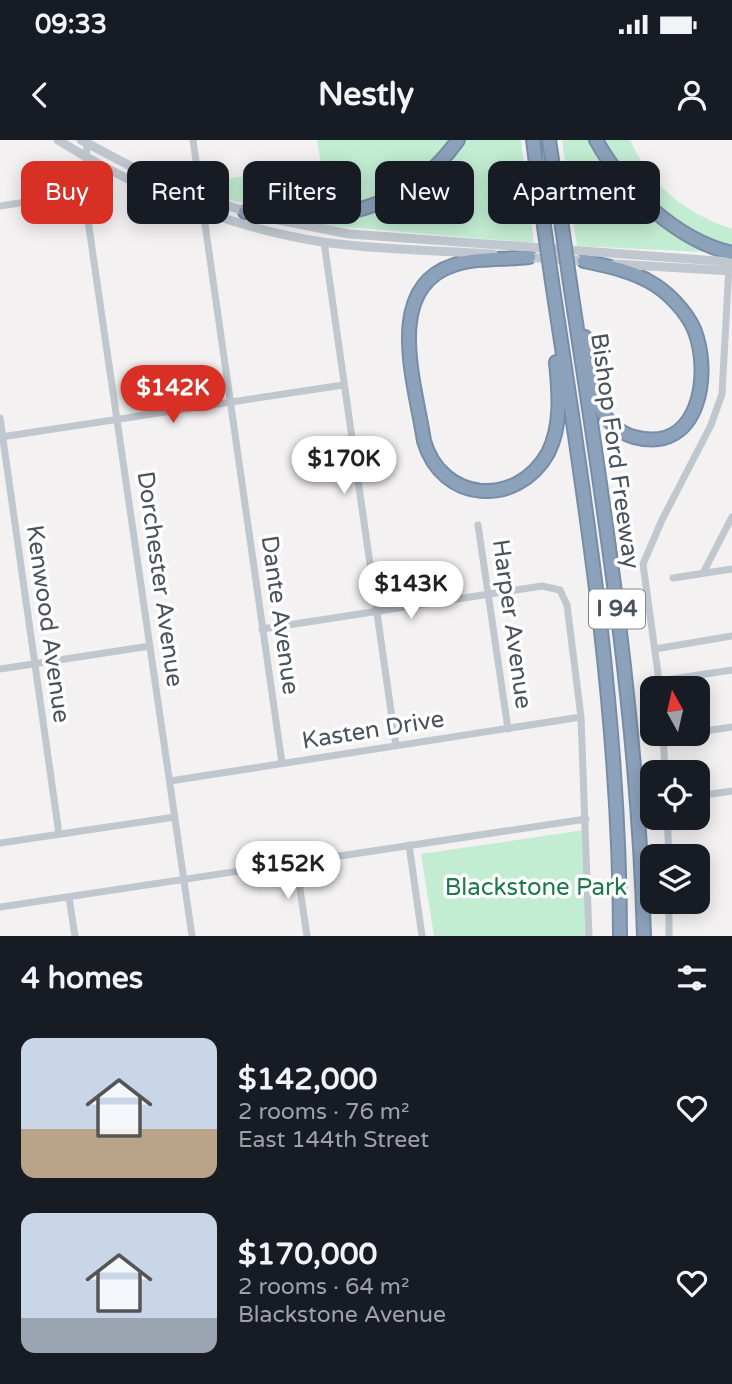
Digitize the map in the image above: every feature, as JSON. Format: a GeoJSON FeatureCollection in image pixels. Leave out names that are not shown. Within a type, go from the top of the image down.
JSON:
{"type":"FeatureCollection","features":[{"type":"Feature","properties":{"kind":"highway"},"geometry":{"type":"LineString","coordinates":[[361,209],[384,201],[426,176],[458,140]]}},
{"type":"Feature","properties":{"kind":"highway","name":"Bishop Ford Freeway"},"geometry":{"type":"LineString","coordinates":[[533,140],[605,644],[616,781],[620,936]]}},
{"type":"Feature","properties":{"kind":"highway","name":"Bishop Ford Freeway"},"geometry":{"type":"LineString","coordinates":[[550,140],[625,663],[637,795],[644,936]]}},
{"type":"Feature","properties":{"kind":"highway"},"geometry":{"type":"LineString","coordinates":[[596,140],[608,162],[634,192],[731,264]]}},
{"type":"Feature","properties":{"kind":"highway"},"geometry":{"type":"LineString","coordinates":[[529,257],[453,265],[429,279],[412,304],[408,338],[424,441],[427,451],[444,476],[463,487],[479,491],[510,489],[537,468],[548,451],[559,407],[554,299]]}},
{"type":"Feature","properties":{"kind":"highway"},"geometry":{"type":"LineString","coordinates":[[571,290],[582,323],[601,409],[611,424],[626,435],[645,440],[662,437],[679,429],[699,404],[701,390],[700,350],[693,326],[676,302],[652,283],[631,272],[584,261]]}},
{"type":"Feature","properties":{"kind":"street"},"geometry":{"type":"LineString","coordinates":[[58,140],[127,178]]}},
{"type":"Feature","properties":{"kind":"street","name":"Dante Avenue"},"geometry":{"type":"LineString","coordinates":[[193,140],[196,161]]}},
{"type":"Feature","properties":{"kind":"street"},"geometry":{"type":"LineString","coordinates":[[84,142],[127,164]]}},
{"type":"Feature","properties":{"kind":"street","name":"Dorchester Avenue"},"geometry":{"type":"LineString","coordinates":[[84,142],[86,161]]}},
{"type":"Feature","properties":{"kind":"street"},"geometry":{"type":"LineString","coordinates":[[0,206],[21,203]]}},
{"type":"Feature","properties":{"kind":"street"},"geometry":{"type":"LineString","coordinates":[[229,216],[263,230],[324,242],[584,261],[731,264]]}},
{"type":"Feature","properties":{"kind":"street","name":"Dorchester Avenue"},"geometry":{"type":"LineString","coordinates":[[89,224],[192,936]]}},
{"type":"Feature","properties":{"kind":"street","name":"Dante Avenue"},"geometry":{"type":"LineString","coordinates":[[205,224],[282,763]]}},
{"type":"Feature","properties":{"kind":"street"},"geometry":{"type":"LineString","coordinates":[[302,224],[349,234],[731,264]]}},
{"type":"Feature","properties":{"kind":"street"},"geometry":{"type":"LineString","coordinates":[[324,242],[396,746]]}},
{"type":"Feature","properties":{"kind":"street"},"geometry":{"type":"LineString","coordinates":[[658,676],[643,564],[658,527],[711,425],[722,394],[731,264]]}},
{"type":"Feature","properties":{"kind":"street"},"geometry":{"type":"LineString","coordinates":[[1,437],[343,385]]}},
{"type":"Feature","properties":{"kind":"street","name":"Kenwood Avenue"},"geometry":{"type":"LineString","coordinates":[[0,418],[59,834]]}},
{"type":"Feature","properties":{"kind":"street"},"geometry":{"type":"LineString","coordinates":[[703,573],[732,517]]}},
{"type":"Feature","properties":{"kind":"street","name":"Harper Avenue"},"geometry":{"type":"LineString","coordinates":[[478,525],[508,729]]}},
{"type":"Feature","properties":{"kind":"street"},"geometry":{"type":"LineString","coordinates":[[673,578],[732,569]]}},
{"type":"Feature","properties":{"kind":"street"},"geometry":{"type":"LineString","coordinates":[[262,629],[542,586],[560,590],[567,605],[582,718],[589,936]]}},
{"type":"Feature","properties":{"kind":"street"},"geometry":{"type":"LineString","coordinates":[[655,649],[732,636]]}},
{"type":"Feature","properties":{"kind":"street"},"geometry":{"type":"LineString","coordinates":[[0,669],[150,646]]}},
{"type":"Feature","properties":{"kind":"street"},"geometry":{"type":"LineString","coordinates":[[701,676],[732,670]]}},
{"type":"Feature","properties":{"kind":"street","name":"Kasten Drive"},"geometry":{"type":"LineString","coordinates":[[170,781],[582,718]]}},
{"type":"Feature","properties":{"kind":"street"},"geometry":{"type":"LineString","coordinates":[[710,730],[732,727]]}},
{"type":"Feature","properties":{"kind":"street"},"geometry":{"type":"LineString","coordinates":[[710,794],[732,791]]}},
{"type":"Feature","properties":{"kind":"street"},"geometry":{"type":"LineString","coordinates":[[0,843],[175,817]]}},
{"type":"Feature","properties":{"kind":"street"},"geometry":{"type":"LineString","coordinates":[[0,907],[586,819]]}},
{"type":"Feature","properties":{"kind":"street"},"geometry":{"type":"LineString","coordinates":[[409,845],[422,936]]}},
{"type":"Feature","properties":{"kind":"street"},"geometry":{"type":"LineString","coordinates":[[296,862],[307,936]]}},
{"type":"Feature","properties":{"kind":"street"},"geometry":{"type":"LineString","coordinates":[[69,897],[75,936]]}},
{"type":"Feature","properties":{"kind":"street"},"geometry":{"type":"LineString","coordinates":[[669,914],[669,936]]}},
{"type":"Feature","properties":{"kind":"green space"},"geometry":{"type":"Polygon","coordinates":[[[317,140],[453,140],[435,161],[375,161],[375,199],[361,203],[361,161],[320,161],[317,140]]]}},
{"type":"Feature","properties":{"kind":"green space"},"geometry":{"type":"Polygon","coordinates":[[[464,140],[521,140],[524,161],[488,161],[488,224],[532,224],[534,243],[312,224],[361,224],[361,214],[375,209],[375,224],[474,224],[474,161],[447,161],[464,140]]]}},
{"type":"Feature","properties":{"kind":"green space"},"geometry":{"type":"Polygon","coordinates":[[[562,140],[590,140],[603,161],[565,161],[562,140]]]}},
{"type":"Feature","properties":{"kind":"green space"},"geometry":{"type":"Polygon","coordinates":[[[603,140],[630,140],[641,161],[616,161],[603,140]]]}},
{"type":"Feature","properties":{"kind":"green space"},"geometry":{"type":"Polygon","coordinates":[[[243,176],[243,202],[229,200],[229,178],[243,176]]]}},
{"type":"Feature","properties":{"kind":"green space"},"geometry":{"type":"Polygon","coordinates":[[[660,185],[684,206],[732,229],[732,248],[693,230],[660,207],[660,185]]]}},
{"type":"Feature","properties":{"kind":"green space"},"geometry":{"type":"Polygon","coordinates":[[[660,214],[706,252],[577,246],[574,224],[660,224],[660,214]]]}},
{"type":"Feature","properties":{"kind":"green space","name":"Blackstone Park"},"geometry":{"type":"Polygon","coordinates":[[[584,830],[586,936],[434,936],[421,854],[584,830]]]}}]}
